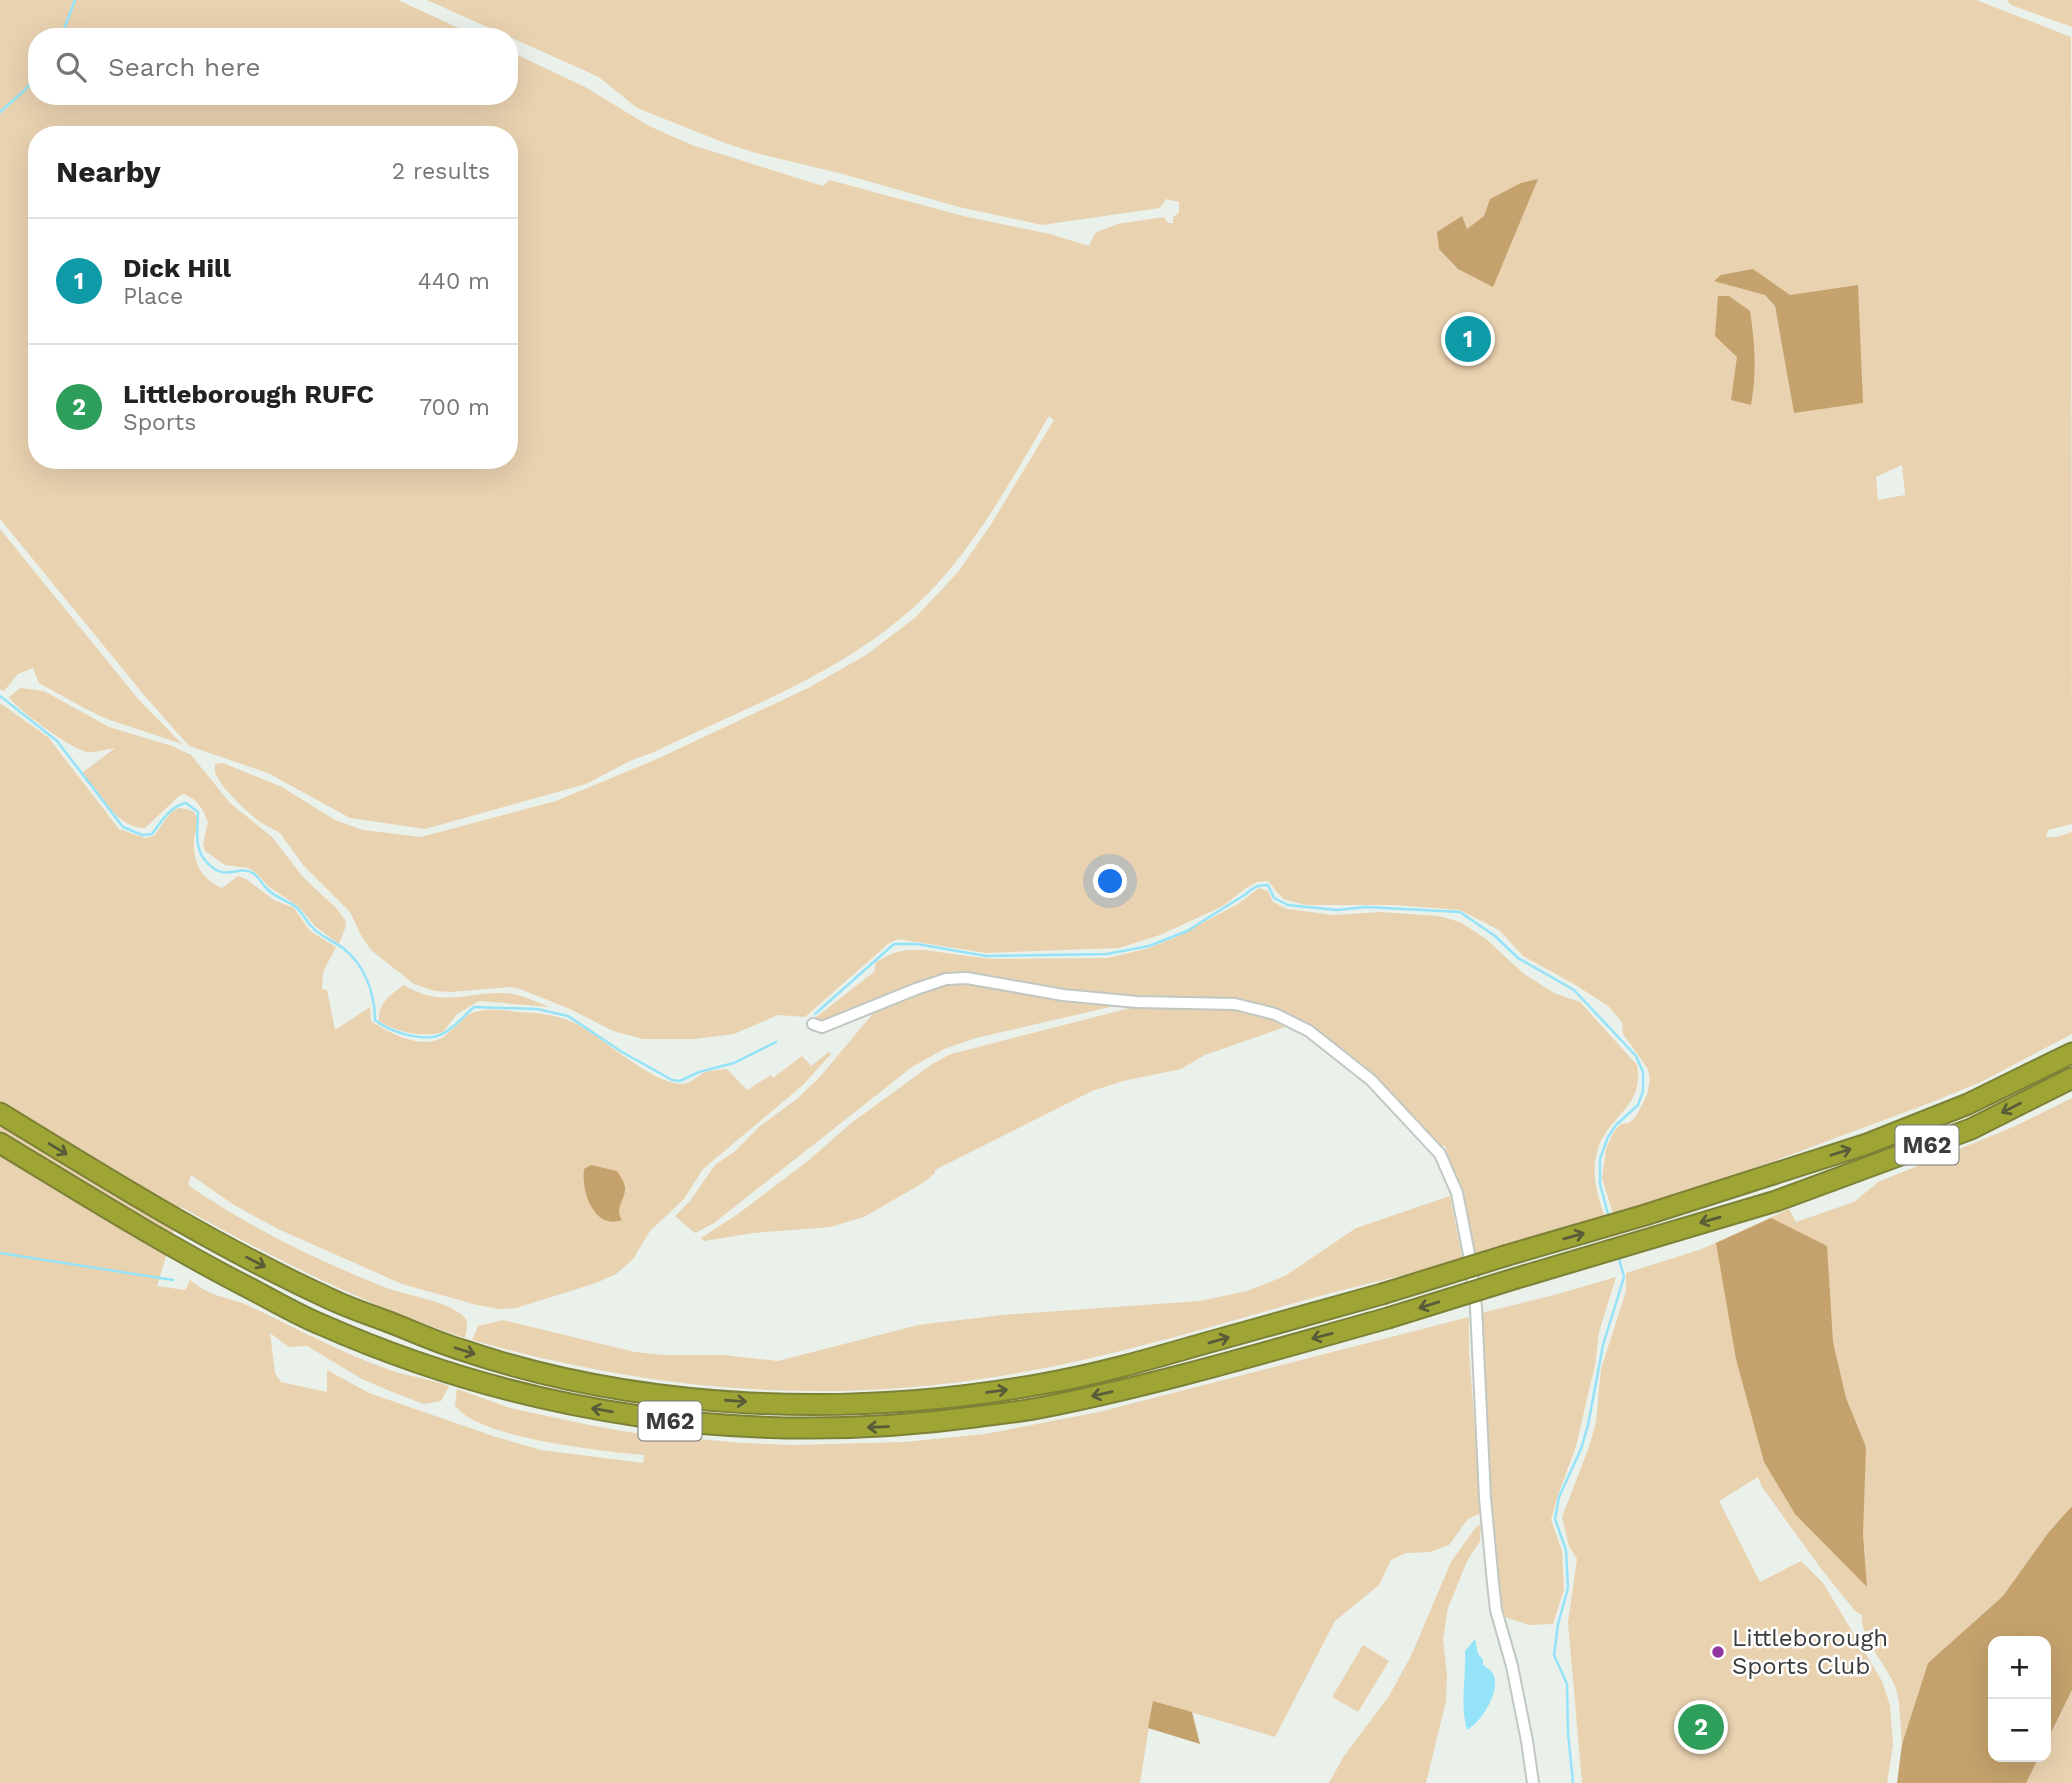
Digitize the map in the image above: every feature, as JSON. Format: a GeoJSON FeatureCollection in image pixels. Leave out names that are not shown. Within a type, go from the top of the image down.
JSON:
{"type":"FeatureCollection","features":[{"type":"Feature","properties":{"kind":"highway","name":"M62"},"geometry":{"type":"LineString","coordinates":[[0,1113],[139,1197],[327,1298],[462,1350],[520,1367],[596,1384],[682,1397],[807,1405],[866,1404],[930,1400],[1042,1384],[1152,1359],[1382,1294],[1867,1144],[1968,1104],[2072,1053]]}},
{"type":"Feature","properties":{"kind":"highway","name":"M62"},"geometry":{"type":"LineString","coordinates":[[0,1143],[216,1271],[318,1324],[413,1362],[509,1392],[596,1409],[674,1422],[799,1430],[913,1425],[1036,1409],[1157,1382],[1388,1318],[1776,1201],[1971,1129],[2072,1078]]}},
{"type":"Feature","properties":{"kind":"street"},"geometry":{"type":"LineString","coordinates":[[813,1024],[822,1027],[946,979],[967,978],[1063,995],[1137,1002],[1235,1003],[1275,1014],[1298,1024],[1333,1048],[1371,1080],[1440,1154],[1457,1193],[1476,1307],[1484,1472],[1496,1610],[1512,1666],[1533,1783]]}},
{"type":"Feature","properties":{"kind":"shaded area"},"geometry":{"type":"Polygon","coordinates":[[[0,0],[398,0],[459,28],[28,28],[28,105],[518,105],[518,55],[585,87],[649,126],[692,145],[823,186],[829,180],[1089,246],[1095,233],[1117,224],[1164,217],[1168,223],[1173,223],[1173,217],[1179,213],[1179,202],[1166,199],[1160,208],[1042,225],[959,207],[756,153],[637,108],[599,77],[518,41],[518,28],[490,28],[427,0],[1976,0],[2071,37],[2072,824],[2048,830],[2046,837],[2072,832],[2072,1034],[1983,1081],[1935,1101],[1615,1220],[1602,1178],[1606,1149],[1613,1133],[1621,1124],[1629,1123],[1636,1116],[1647,1095],[1650,1080],[1648,1069],[1623,1034],[1622,1022],[1608,1006],[1523,956],[1499,930],[1460,910],[1395,905],[1306,905],[1283,899],[1268,881],[1257,882],[1223,906],[1160,935],[1119,948],[986,953],[898,939],[888,944],[805,1017],[778,1015],[734,1034],[695,1039],[643,1039],[613,1031],[570,1009],[520,989],[510,987],[451,992],[435,991],[414,984],[371,950],[350,912],[303,865],[280,833],[260,822],[241,806],[215,773],[215,764],[223,763],[282,787],[335,820],[363,830],[421,837],[556,801],[657,759],[808,688],[866,655],[916,617],[958,572],[990,526],[1054,420],[1049,416],[972,541],[935,586],[885,631],[855,652],[790,689],[632,760],[586,784],[425,829],[350,818],[268,773],[189,746],[0,519],[0,0]],[[1715,280],[1765,295],[1775,306],[1794,413],[1790,295],[1715,280]],[[1902,465],[1876,477],[1878,500],[1905,495],[1902,465]]]}},
{"type":"Feature","properties":{"kind":"shaded area"},"geometry":{"type":"Polygon","coordinates":[[[2007,0],[2072,0],[2072,27],[2011,5],[2007,0]]]}},
{"type":"Feature","properties":{"kind":"shaded area"},"geometry":{"type":"Polygon","coordinates":[[[1538,179],[1493,287],[1458,269],[1439,249],[1437,232],[1462,216],[1467,229],[1484,216],[1490,199],[1521,183],[1538,179]]]}},
{"type":"Feature","properties":{"kind":"shaded area"},"geometry":{"type":"Polygon","coordinates":[[[1753,269],[1790,295],[1858,285],[1863,403],[1794,413],[1775,306],[1765,295],[1714,281],[1721,275],[1753,269]]]}},
{"type":"Feature","properties":{"kind":"shaded area"},"geometry":{"type":"Polygon","coordinates":[[[1718,296],[1729,296],[1750,311],[1755,358],[1751,405],[1731,400],[1737,357],[1715,336],[1718,296]]]}},
{"type":"Feature","properties":{"kind":"shaded area"},"geometry":{"type":"Polygon","coordinates":[[[0,529],[139,700],[182,744],[107,719],[86,709],[39,683],[33,668],[18,674],[4,691],[0,689],[0,529]]]}},
{"type":"Feature","properties":{"kind":"shaded area"},"geometry":{"type":"Polygon","coordinates":[[[20,688],[44,691],[109,727],[172,746],[191,755],[230,803],[272,837],[303,877],[337,909],[346,926],[339,944],[316,927],[298,906],[269,887],[255,872],[248,868],[225,865],[205,851],[203,844],[208,822],[195,800],[184,794],[179,796],[145,828],[135,827],[117,816],[82,773],[115,748],[87,752],[58,737],[22,711],[9,697],[20,688]]]}},
{"type":"Feature","properties":{"kind":"shaded area"},"geometry":{"type":"Polygon","coordinates":[[[0,703],[48,737],[119,829],[145,838],[154,836],[171,812],[179,808],[192,811],[197,821],[195,857],[209,881],[222,888],[238,876],[246,879],[274,900],[294,908],[310,931],[336,947],[323,972],[322,989],[327,990],[335,1030],[370,1007],[371,1021],[398,1036],[429,1042],[438,1040],[467,1016],[480,1011],[544,1014],[582,1027],[655,1076],[669,1082],[686,1084],[706,1072],[727,1069],[747,1090],[771,1075],[773,1078],[802,1056],[811,1066],[829,1052],[831,1054],[803,1085],[703,1169],[684,1199],[650,1231],[633,1259],[616,1274],[516,1308],[499,1309],[477,1305],[402,1284],[278,1229],[234,1205],[191,1175],[188,1185],[257,1228],[379,1285],[452,1309],[464,1316],[467,1322],[465,1338],[391,1311],[285,1262],[181,1207],[157,1286],[185,1290],[190,1280],[212,1294],[249,1306],[369,1362],[449,1386],[441,1401],[424,1404],[362,1379],[307,1346],[289,1347],[270,1333],[275,1373],[281,1382],[327,1392],[327,1370],[369,1393],[496,1437],[541,1450],[643,1463],[644,1455],[542,1441],[487,1426],[467,1416],[455,1405],[457,1389],[510,1408],[634,1433],[793,1445],[904,1442],[985,1434],[1099,1412],[1469,1317],[1481,1513],[1468,1519],[1449,1545],[1430,1552],[1406,1553],[1391,1560],[1379,1585],[1335,1621],[1275,1737],[1153,1701],[1140,1783],[0,1783],[0,703]]]}},
{"type":"Feature","properties":{"kind":"shaded area"},"geometry":{"type":"Polygon","coordinates":[[[1259,888],[1268,891],[1273,902],[1287,909],[1334,915],[1381,912],[1438,916],[1460,922],[1486,939],[1523,973],[1554,993],[1580,1002],[1637,1065],[1636,1092],[1602,1139],[1595,1161],[1596,1188],[1607,1223],[1473,1259],[1461,1192],[1445,1146],[1436,1145],[1368,1071],[1326,1037],[1284,1013],[1043,989],[966,975],[828,1023],[811,1021],[874,972],[876,962],[893,953],[924,950],[991,959],[1108,958],[1149,948],[1176,937],[1238,904],[1259,888]]]}},
{"type":"Feature","properties":{"kind":"shaded area"},"geometry":{"type":"Polygon","coordinates":[[[962,982],[1027,994],[1123,1004],[976,1038],[944,1049],[912,1067],[714,1223],[695,1233],[675,1216],[690,1201],[715,1165],[734,1152],[759,1127],[798,1098],[819,1078],[880,1005],[938,984],[962,982]]]}},
{"type":"Feature","properties":{"kind":"shaded area"},"geometry":{"type":"Polygon","coordinates":[[[404,985],[433,997],[513,994],[550,1007],[479,1001],[457,1014],[443,1032],[410,1033],[379,1021],[383,1004],[404,985]]]}},
{"type":"Feature","properties":{"kind":"shaded area"},"geometry":{"type":"Polygon","coordinates":[[[1134,1007],[1222,1009],[1260,1014],[1285,1027],[1205,1055],[1181,1069],[1123,1081],[1092,1091],[935,1170],[923,1183],[864,1217],[830,1227],[753,1233],[704,1241],[701,1238],[738,1214],[809,1160],[850,1124],[932,1064],[951,1054],[1134,1007]]]}},
{"type":"Feature","properties":{"kind":"shaded area"},"geometry":{"type":"Polygon","coordinates":[[[2072,1098],[2072,1506],[2048,1533],[2003,1596],[1928,1663],[1902,1744],[1896,1689],[1869,1642],[1862,1624],[1862,1615],[1856,1612],[1822,1570],[1762,1487],[1758,1477],[1719,1501],[1760,1582],[1801,1561],[1823,1583],[1882,1681],[1890,1705],[1893,1745],[1887,1783],[1582,1783],[1568,1622],[1577,1559],[1569,1546],[1562,1517],[1596,1422],[1601,1369],[1626,1291],[1626,1273],[1702,1249],[1789,1209],[1796,1222],[1854,1202],[1878,1182],[2013,1127],[2072,1098]]]}},
{"type":"Feature","properties":{"kind":"shaded area"},"geometry":{"type":"Polygon","coordinates":[[[591,1165],[617,1171],[622,1179],[625,1192],[619,1211],[622,1220],[612,1222],[604,1219],[591,1207],[585,1188],[584,1169],[591,1165]]]}},
{"type":"Feature","properties":{"kind":"shaded area"},"geometry":{"type":"Polygon","coordinates":[[[1450,1196],[1463,1261],[1328,1294],[1118,1352],[1001,1376],[866,1390],[734,1388],[604,1371],[472,1340],[478,1326],[503,1320],[635,1352],[723,1355],[778,1361],[918,1325],[1002,1315],[1200,1301],[1247,1291],[1285,1276],[1356,1228],[1450,1196]]]}},
{"type":"Feature","properties":{"kind":"shaded area"},"geometry":{"type":"Polygon","coordinates":[[[1771,1218],[1827,1246],[1833,1342],[1846,1398],[1866,1447],[1863,1535],[1867,1587],[1795,1514],[1764,1462],[1736,1359],[1716,1243],[1771,1218]]]}},
{"type":"Feature","properties":{"kind":"shaded area"},"geometry":{"type":"Polygon","coordinates":[[[1616,1277],[1599,1332],[1595,1365],[1576,1446],[1551,1520],[1562,1551],[1564,1590],[1553,1624],[1529,1625],[1502,1616],[1484,1443],[1481,1313],[1616,1277]]]}},
{"type":"Feature","properties":{"kind":"shaded area"},"geometry":{"type":"Polygon","coordinates":[[[2072,1506],[2072,1690],[2051,1733],[2051,1636],[1988,1636],[1988,1762],[2036,1762],[2026,1783],[1897,1783],[1902,1744],[1928,1663],[2003,1596],[2048,1533],[2072,1506]]]}},
{"type":"Feature","properties":{"kind":"shaded area"},"geometry":{"type":"Polygon","coordinates":[[[1481,1524],[1480,1541],[1467,1561],[1448,1608],[1443,1639],[1447,1674],[1446,1701],[1426,1783],[1329,1783],[1344,1756],[1389,1696],[1411,1656],[1451,1562],[1481,1524]]]}},
{"type":"Feature","properties":{"kind":"shaded area"},"geometry":{"type":"Polygon","coordinates":[[[1363,1645],[1389,1661],[1358,1712],[1332,1697],[1363,1645]]]}},
{"type":"Feature","properties":{"kind":"shaded area"},"geometry":{"type":"Polygon","coordinates":[[[2072,1690],[2072,1783],[2026,1783],[2036,1762],[2051,1762],[2051,1733],[2072,1690]]]}},
{"type":"Feature","properties":{"kind":"shaded area"},"geometry":{"type":"Polygon","coordinates":[[[1153,1701],[1192,1712],[1200,1744],[1148,1728],[1153,1701]]]}},
{"type":"Feature","properties":{"kind":"water"},"geometry":{"type":"Polygon","coordinates":[[[1475,1639],[1483,1665],[1492,1672],[1495,1679],[1495,1687],[1479,1720],[1467,1730],[1464,1701],[1465,1651],[1475,1639]]]}},
{"type":"Feature","properties":{"kind":"waterway"},"geometry":{"type":"LineString","coordinates":[[64,28],[75,0]]}},
{"type":"Feature","properties":{"kind":"waterway"},"geometry":{"type":"LineString","coordinates":[[0,112],[28,86]]}},
{"type":"Feature","properties":{"kind":"waterway"},"geometry":{"type":"LineString","coordinates":[[0,696],[57,741],[123,827],[142,835],[152,834],[166,815],[180,805],[186,803],[198,812],[198,843],[201,854],[211,867],[224,872],[253,873],[270,892],[295,906],[315,930],[351,955],[367,981],[375,1020],[390,1029],[418,1037],[436,1036],[456,1025],[474,1007],[537,1009],[568,1016],[622,1052],[672,1080],[680,1081],[699,1072],[734,1063],[776,1042]]}},
{"type":"Feature","properties":{"kind":"waterway"},"geometry":{"type":"LineString","coordinates":[[815,1014],[894,944],[917,944],[986,956],[1107,954],[1149,946],[1187,931],[1261,885],[1268,885],[1274,898],[1288,905],[1337,910],[1366,907],[1460,912],[1495,936],[1518,958],[1574,990],[1636,1056],[1643,1072],[1643,1091],[1638,1105],[1617,1124],[1608,1137],[1600,1159],[1600,1184],[1609,1218]]}},
{"type":"Feature","properties":{"kind":"waterway"},"geometry":{"type":"LineString","coordinates":[[0,1253],[173,1280]]}},
{"type":"Feature","properties":{"kind":"waterway"},"geometry":{"type":"LineString","coordinates":[[1573,1783],[1567,1684],[1554,1655],[1558,1624],[1568,1588],[1566,1550],[1555,1519],[1559,1497],[1581,1449],[1588,1425],[1603,1345],[1624,1277],[1618,1255]]}},
{"type":"Feature","properties":{"kind":"place","name":"Dick Hill"},"geometry":{"type":"Point","coordinates":[1468,339]}},
{"type":"Feature","properties":{"kind":"place","name":"Littleborough Sports Club"},"geometry":{"type":"Point","coordinates":[1718,1652]}},
{"type":"Feature","properties":{"kind":"place","name":"Littleborough RUFC"},"geometry":{"type":"Point","coordinates":[1701,1727]}}]}
